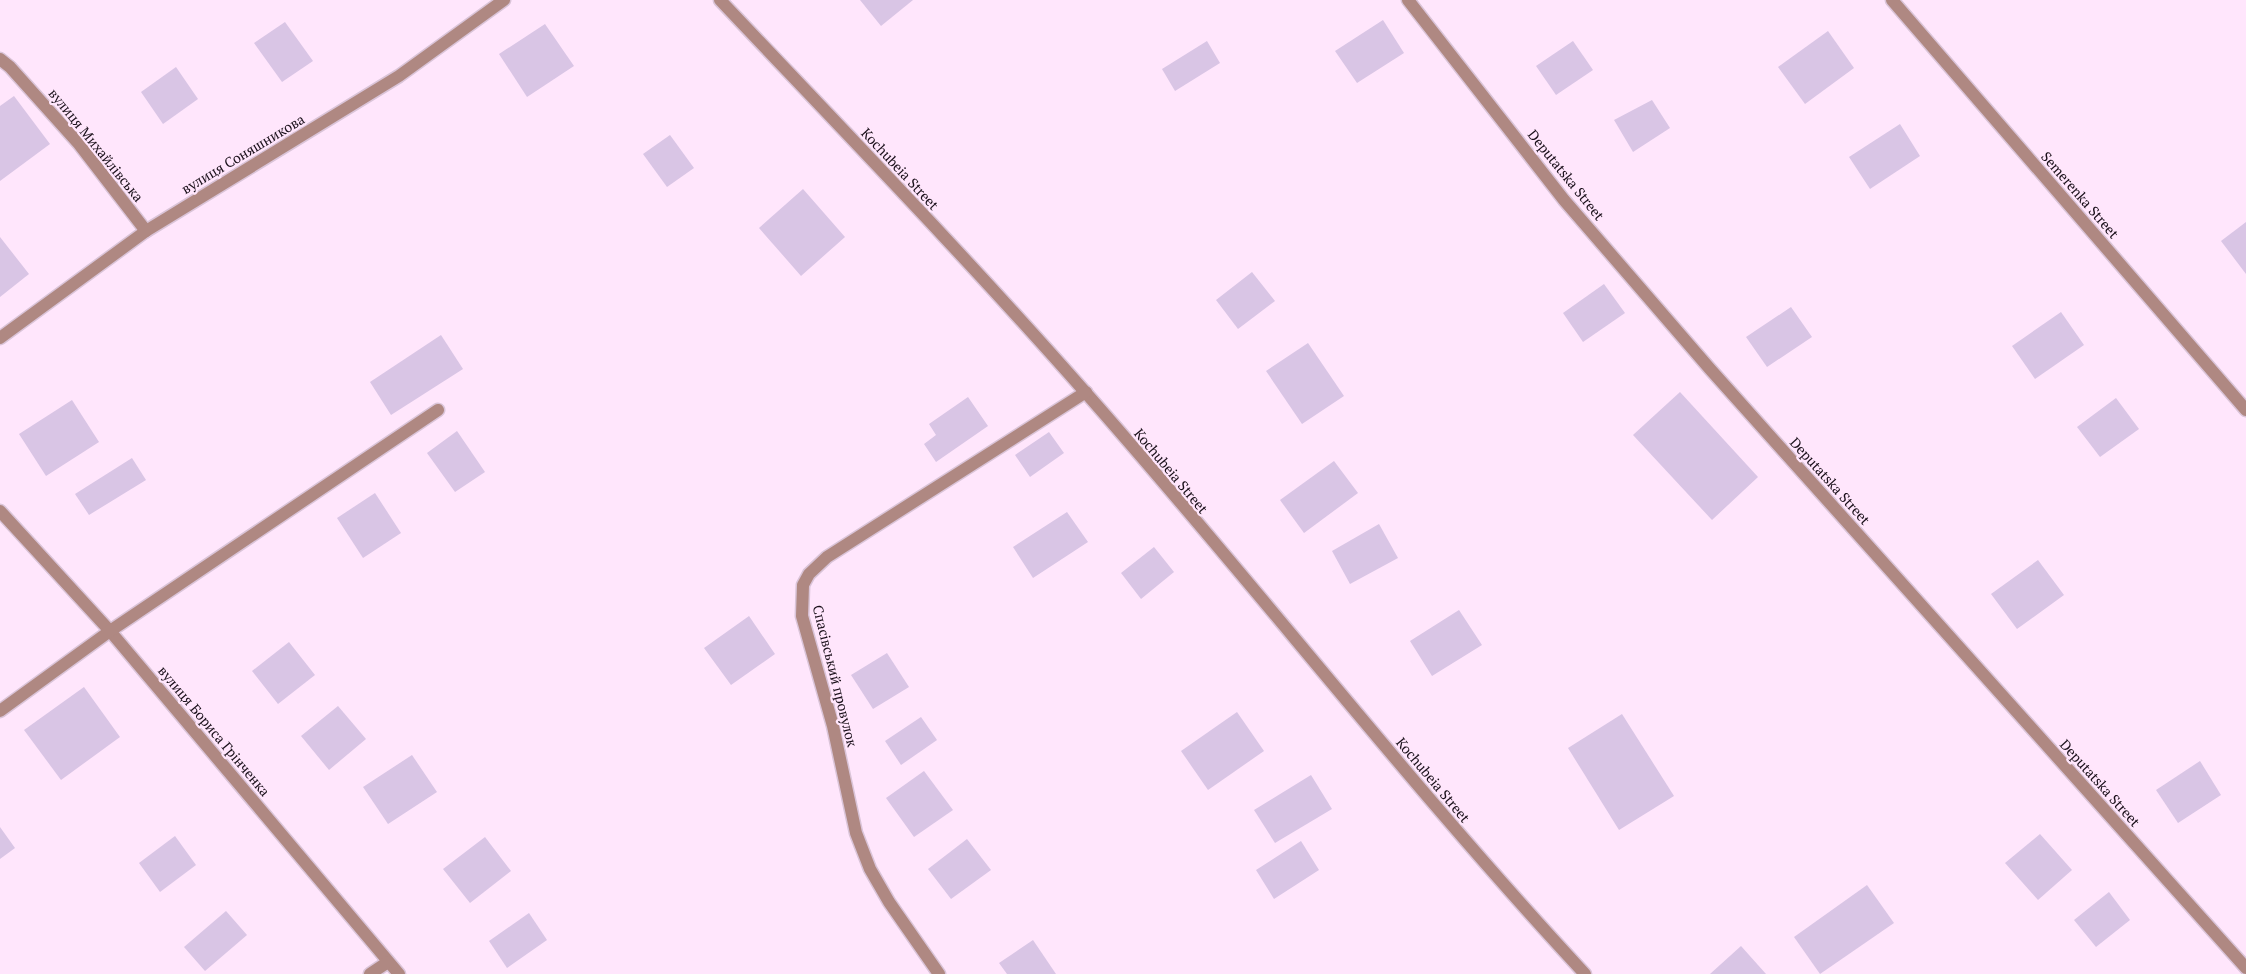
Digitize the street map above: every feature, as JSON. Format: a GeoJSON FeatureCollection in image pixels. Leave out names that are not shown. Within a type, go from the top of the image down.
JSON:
{"type":"FeatureCollection","features":[{"type":"Feature","properties":{"kind":"street","name":"вулиця Соняшникова"},"geometry":{"type":"LineString","coordinates":[[0,338],[146,231],[399,76],[504,0]]}},
{"type":"Feature","properties":{"kind":"street","name":"Kochubeia Street"},"geometry":{"type":"LineString","coordinates":[[720,0],[858,145],[1086,392],[1503,886],[1585,974]]}},
{"type":"Feature","properties":{"kind":"street","name":"Deputatska Street"},"geometry":{"type":"LineString","coordinates":[[1408,0],[1564,200],[1710,369],[2246,968]]}},
{"type":"Feature","properties":{"kind":"street","name":"Semerenka Street"},"geometry":{"type":"LineString","coordinates":[[1892,0],[2246,410]]}},
{"type":"Feature","properties":{"kind":"street","name":"вулиця Михайлівська"},"geometry":{"type":"LineString","coordinates":[[0,59],[10,67],[79,144],[146,231]]}},
{"type":"Feature","properties":{"kind":"street","name":"Спасівський провулок"},"geometry":{"type":"LineString","coordinates":[[939,974],[889,902],[870,869],[856,833],[833,726],[803,623],[801,600],[803,585],[809,574],[827,557],[1086,392]]}},
{"type":"Feature","properties":{"kind":"street"},"geometry":{"type":"LineString","coordinates":[[0,711],[110,630],[438,410]]}},
{"type":"Feature","properties":{"kind":"street","name":"вулиця Бориса Грінченка"},"geometry":{"type":"LineString","coordinates":[[0,511],[110,630],[399,974]]}},
{"type":"Feature","properties":{"kind":"street"},"geometry":{"type":"LineString","coordinates":[[370,974],[388,962]]}},
{"type":"Feature","properties":{"kind":"building"},"geometry":{"type":"Polygon","coordinates":[[[860,0],[913,0],[881,26],[860,0]]]}},
{"type":"Feature","properties":{"kind":"building"},"geometry":{"type":"Polygon","coordinates":[[[1383,20],[1404,53],[1357,83],[1335,51],[1383,20]]]}},
{"type":"Feature","properties":{"kind":"building"},"geometry":{"type":"Polygon","coordinates":[[[285,22],[313,61],[282,82],[254,43],[285,22]]]}},
{"type":"Feature","properties":{"kind":"building"},"geometry":{"type":"Polygon","coordinates":[[[545,24],[574,66],[527,97],[499,54],[545,24]]]}},
{"type":"Feature","properties":{"kind":"building"},"geometry":{"type":"Polygon","coordinates":[[[1828,31],[1854,68],[1805,104],[1778,67],[1828,31]]]}},
{"type":"Feature","properties":{"kind":"building"},"geometry":{"type":"Polygon","coordinates":[[[1207,41],[1220,63],[1175,91],[1162,69],[1207,41]]]}},
{"type":"Feature","properties":{"kind":"building"},"geometry":{"type":"Polygon","coordinates":[[[1573,41],[1593,70],[1556,95],[1536,66],[1573,41]]]}},
{"type":"Feature","properties":{"kind":"building"},"geometry":{"type":"Polygon","coordinates":[[[176,67],[198,99],[163,124],[141,92],[176,67]]]}},
{"type":"Feature","properties":{"kind":"building"},"geometry":{"type":"Polygon","coordinates":[[[14,96],[50,144],[0,181],[0,106],[14,96]]]}},
{"type":"Feature","properties":{"kind":"building"},"geometry":{"type":"Polygon","coordinates":[[[1652,100],[1670,128],[1633,152],[1614,120],[1652,100]]]}},
{"type":"Feature","properties":{"kind":"building"},"geometry":{"type":"Polygon","coordinates":[[[1900,124],[1920,156],[1870,189],[1849,157],[1900,124]]]}},
{"type":"Feature","properties":{"kind":"building"},"geometry":{"type":"Polygon","coordinates":[[[670,135],[694,168],[667,187],[643,154],[670,135]]]}},
{"type":"Feature","properties":{"kind":"building"},"geometry":{"type":"Polygon","coordinates":[[[803,189],[845,237],[801,276],[759,228],[803,189]]]}},
{"type":"Feature","properties":{"kind":"building"},"geometry":{"type":"Polygon","coordinates":[[[2246,222],[2246,274],[2221,241],[2246,222]]]}},
{"type":"Feature","properties":{"kind":"building"},"geometry":{"type":"Polygon","coordinates":[[[0,237],[29,274],[0,297],[0,237]]]}},
{"type":"Feature","properties":{"kind":"building"},"geometry":{"type":"Polygon","coordinates":[[[1252,272],[1275,301],[1238,329],[1216,300],[1252,272]]]}},
{"type":"Feature","properties":{"kind":"building"},"geometry":{"type":"Polygon","coordinates":[[[1604,284],[1625,313],[1583,342],[1563,313],[1604,284]]]}},
{"type":"Feature","properties":{"kind":"building"},"geometry":{"type":"Polygon","coordinates":[[[1791,307],[1812,337],[1767,367],[1746,337],[1791,307]]]}},
{"type":"Feature","properties":{"kind":"building"},"geometry":{"type":"Polygon","coordinates":[[[2061,312],[2084,345],[2035,379],[2012,346],[2061,312]]]}},
{"type":"Feature","properties":{"kind":"building"},"geometry":{"type":"Polygon","coordinates":[[[441,335],[463,369],[391,415],[370,382],[441,335]]]}},
{"type":"Feature","properties":{"kind":"building"},"geometry":{"type":"Polygon","coordinates":[[[1308,343],[1344,396],[1302,424],[1266,371],[1308,343]]]}},
{"type":"Feature","properties":{"kind":"building"},"geometry":{"type":"Polygon","coordinates":[[[1680,392],[1758,477],[1712,520],[1633,435],[1680,392]]]}},
{"type":"Feature","properties":{"kind":"building"},"geometry":{"type":"Polygon","coordinates":[[[968,397],[988,426],[936,462],[924,444],[936,435],[929,424],[968,397]]]}},
{"type":"Feature","properties":{"kind":"building"},"geometry":{"type":"Polygon","coordinates":[[[2116,398],[2139,429],[2100,457],[2077,427],[2116,398]]]}},
{"type":"Feature","properties":{"kind":"building"},"geometry":{"type":"Polygon","coordinates":[[[72,400],[99,442],[46,476],[19,434],[72,400]]]}},
{"type":"Feature","properties":{"kind":"building"},"geometry":{"type":"Polygon","coordinates":[[[457,431],[485,472],[455,492],[427,453],[457,431]]]}},
{"type":"Feature","properties":{"kind":"building"},"geometry":{"type":"Polygon","coordinates":[[[1049,432],[1064,453],[1030,477],[1015,455],[1049,432]]]}},
{"type":"Feature","properties":{"kind":"building"},"geometry":{"type":"Polygon","coordinates":[[[132,458],[146,480],[89,515],[75,494],[132,458]]]}},
{"type":"Feature","properties":{"kind":"building"},"geometry":{"type":"Polygon","coordinates":[[[1334,461],[1358,493],[1304,533],[1280,500],[1334,461]]]}},
{"type":"Feature","properties":{"kind":"building"},"geometry":{"type":"Polygon","coordinates":[[[375,493],[401,533],[363,558],[337,518],[375,493]]]}},
{"type":"Feature","properties":{"kind":"building"},"geometry":{"type":"Polygon","coordinates":[[[1067,512],[1088,542],[1033,578],[1013,547],[1067,512]]]}},
{"type":"Feature","properties":{"kind":"building"},"geometry":{"type":"Polygon","coordinates":[[[1379,524],[1398,558],[1350,584],[1332,551],[1379,524]]]}},
{"type":"Feature","properties":{"kind":"building"},"geometry":{"type":"Polygon","coordinates":[[[1154,547],[1174,572],[1141,599],[1121,573],[1154,547]]]}},
{"type":"Feature","properties":{"kind":"building"},"geometry":{"type":"Polygon","coordinates":[[[2038,560],[2064,595],[2017,629],[1991,594],[2038,560]]]}},
{"type":"Feature","properties":{"kind":"building"},"geometry":{"type":"Polygon","coordinates":[[[1459,610],[1482,645],[1432,676],[1410,641],[1459,610]]]}},
{"type":"Feature","properties":{"kind":"building"},"geometry":{"type":"Polygon","coordinates":[[[749,616],[775,654],[731,685],[704,648],[749,616]]]}},
{"type":"Feature","properties":{"kind":"building"},"geometry":{"type":"Polygon","coordinates":[[[289,642],[315,675],[278,704],[252,671],[289,642]]]}},
{"type":"Feature","properties":{"kind":"building"},"geometry":{"type":"Polygon","coordinates":[[[887,653],[909,687],[873,709],[851,675],[887,653]]]}},
{"type":"Feature","properties":{"kind":"building"},"geometry":{"type":"Polygon","coordinates":[[[84,687],[120,737],[61,780],[24,730],[84,687]]]}},
{"type":"Feature","properties":{"kind":"building"},"geometry":{"type":"Polygon","coordinates":[[[338,706],[366,739],[329,770],[301,736],[338,706]]]}},
{"type":"Feature","properties":{"kind":"building"},"geometry":{"type":"Polygon","coordinates":[[[1237,712],[1264,751],[1208,790],[1181,751],[1237,712]]]}},
{"type":"Feature","properties":{"kind":"building"},"geometry":{"type":"Polygon","coordinates":[[[1622,714],[1674,796],[1619,830],[1568,748],[1622,714]]]}},
{"type":"Feature","properties":{"kind":"building"},"geometry":{"type":"Polygon","coordinates":[[[921,717],[937,740],[901,765],[885,741],[921,717]]]}},
{"type":"Feature","properties":{"kind":"building"},"geometry":{"type":"Polygon","coordinates":[[[412,755],[437,792],[388,824],[363,787],[412,755]]]}},
{"type":"Feature","properties":{"kind":"building"},"geometry":{"type":"Polygon","coordinates":[[[2200,761],[2221,795],[2178,823],[2156,790],[2200,761]]]}},
{"type":"Feature","properties":{"kind":"building"},"geometry":{"type":"Polygon","coordinates":[[[924,771],[953,810],[914,837],[886,798],[924,771]]]}},
{"type":"Feature","properties":{"kind":"building"},"geometry":{"type":"Polygon","coordinates":[[[1311,775],[1332,809],[1275,843],[1254,810],[1311,775]]]}},
{"type":"Feature","properties":{"kind":"building"},"geometry":{"type":"Polygon","coordinates":[[[0,827],[15,848],[0,859],[0,827]]]}},
{"type":"Feature","properties":{"kind":"building"},"geometry":{"type":"Polygon","coordinates":[[[2040,834],[2072,870],[2038,900],[2005,863],[2040,834]]]}},
{"type":"Feature","properties":{"kind":"building"},"geometry":{"type":"Polygon","coordinates":[[[175,836],[196,865],[160,892],[139,863],[175,836]]]}},
{"type":"Feature","properties":{"kind":"building"},"geometry":{"type":"Polygon","coordinates":[[[485,837],[511,871],[470,903],[443,869],[485,837]]]}},
{"type":"Feature","properties":{"kind":"building"},"geometry":{"type":"Polygon","coordinates":[[[967,839],[991,870],[951,899],[928,869],[967,839]]]}},
{"type":"Feature","properties":{"kind":"building"},"geometry":{"type":"Polygon","coordinates":[[[1301,841],[1319,870],[1274,899],[1256,870],[1301,841]]]}},
{"type":"Feature","properties":{"kind":"building"},"geometry":{"type":"Polygon","coordinates":[[[1867,885],[1894,923],[1820,974],[1794,937],[1867,885]]]}},
{"type":"Feature","properties":{"kind":"building"},"geometry":{"type":"Polygon","coordinates":[[[2109,892],[2130,920],[2096,947],[2074,920],[2109,892]]]}},
{"type":"Feature","properties":{"kind":"building"},"geometry":{"type":"Polygon","coordinates":[[[226,911],[247,935],[205,971],[184,947],[226,911]]]}},
{"type":"Feature","properties":{"kind":"building"},"geometry":{"type":"Polygon","coordinates":[[[529,913],[547,940],[507,968],[489,941],[529,913]]]}},
{"type":"Feature","properties":{"kind":"building"},"geometry":{"type":"Polygon","coordinates":[[[1033,940],[1056,974],[1007,974],[999,963],[1033,940]]]}},
{"type":"Feature","properties":{"kind":"building"},"geometry":{"type":"Polygon","coordinates":[[[1741,946],[1766,974],[1710,974],[1741,946]]]}}]}
